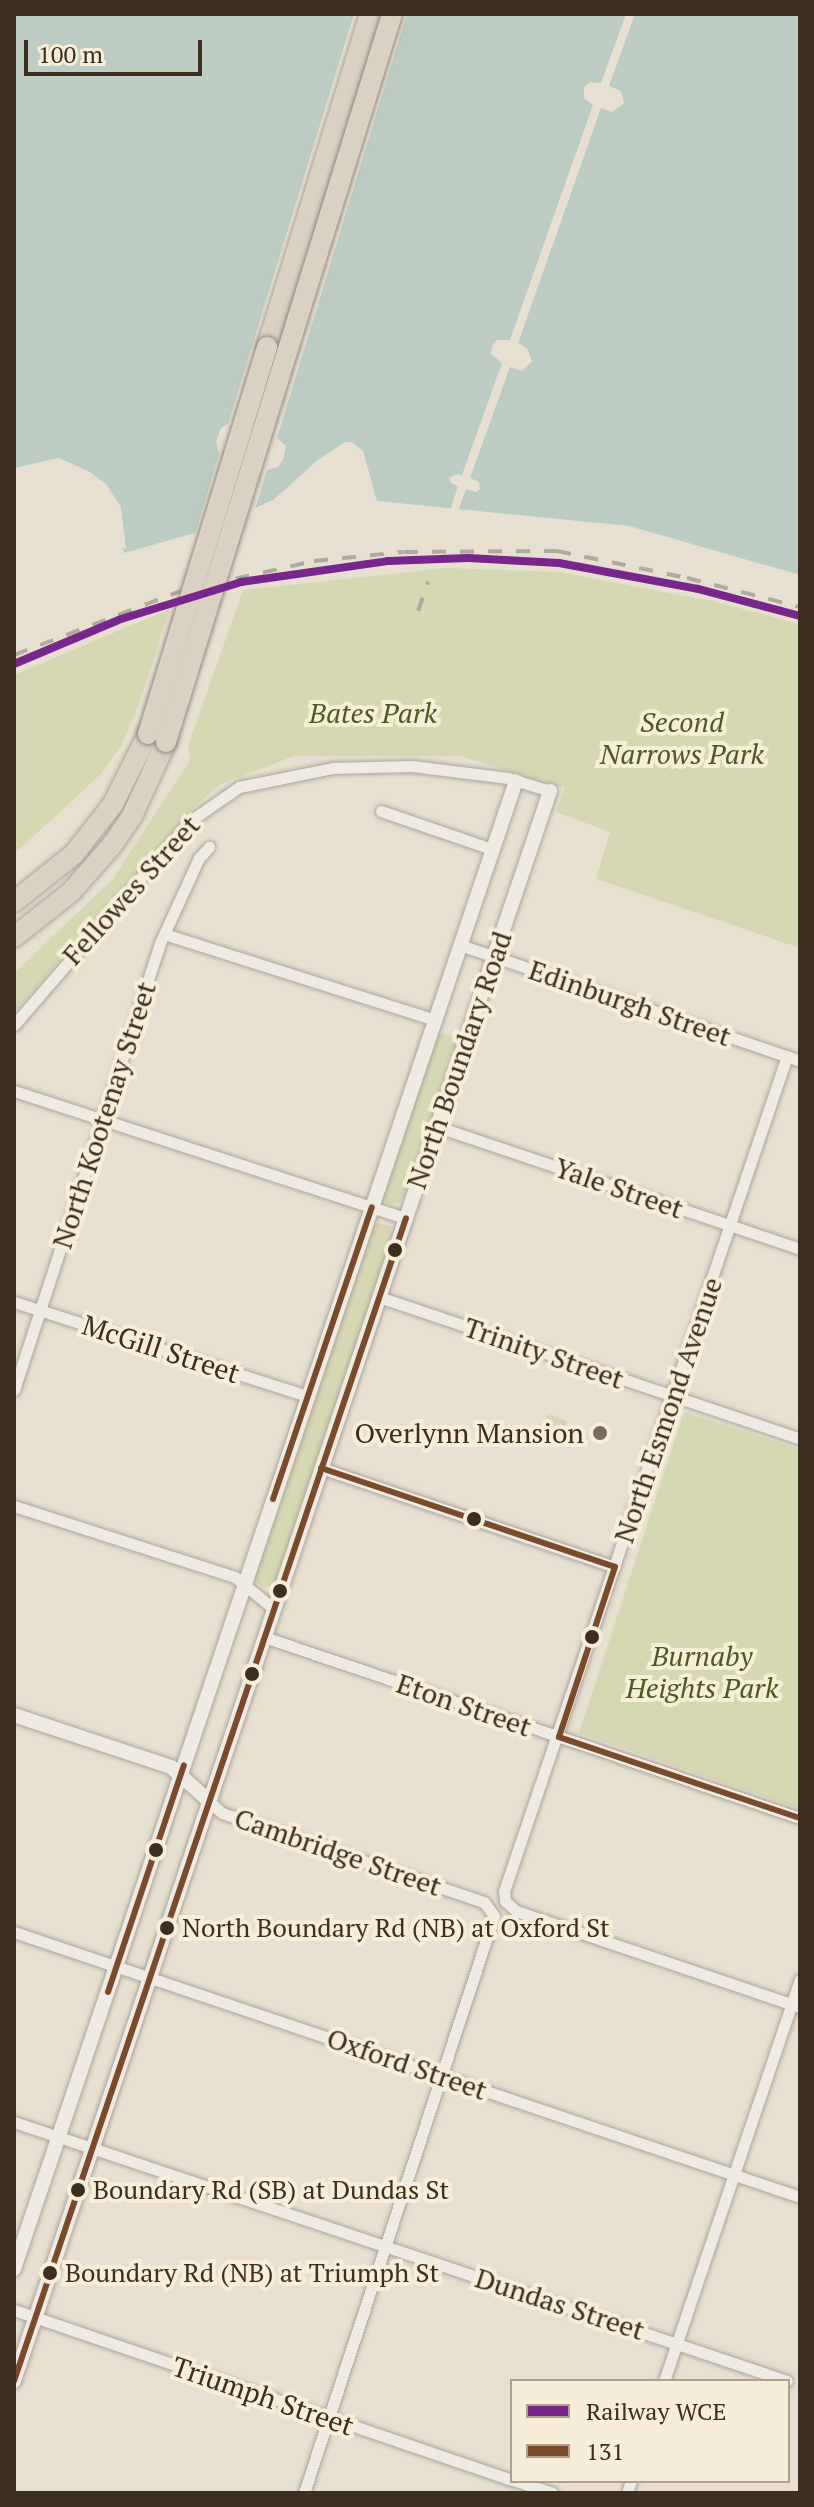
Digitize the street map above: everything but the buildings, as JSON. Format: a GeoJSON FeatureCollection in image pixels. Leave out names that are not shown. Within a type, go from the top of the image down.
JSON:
{"type":"FeatureCollection","features":[{"type":"Feature","properties":{"kind":"highway"},"geometry":{"type":"LineString","coordinates":[[14,902],[74,854],[157,738],[370,14]]}},
{"type":"Feature","properties":{"kind":"highway"},"geometry":{"type":"LineString","coordinates":[[14,937],[71,892],[113,844],[132,816],[392,14]]}},
{"type":"Feature","properties":{"kind":"street","name":"Fellowes Street"},"geometry":{"type":"LineString","coordinates":[[14,1025],[190,821],[239,787],[265,779],[334,768],[412,766],[516,781],[550,791]]}},
{"type":"Feature","properties":{"kind":"street","name":"North Boundary Road"},"geometry":{"type":"LineString","coordinates":[[14,2269],[516,781]]}},
{"type":"Feature","properties":{"kind":"street","name":"North Boundary Road"},"geometry":{"type":"LineString","coordinates":[[14,2381],[550,791]]}},
{"type":"Feature","properties":{"kind":"street"},"geometry":{"type":"LineString","coordinates":[[381,811],[492,849]]}},
{"type":"Feature","properties":{"kind":"street","name":"North Kootenay Street"},"geometry":{"type":"LineString","coordinates":[[14,1390],[164,934],[199,858],[209,847]]}},
{"type":"Feature","properties":{"kind":"street"},"geometry":{"type":"LineString","coordinates":[[164,934],[435,1020]]}},
{"type":"Feature","properties":{"kind":"street","name":"Edinburgh Street"},"geometry":{"type":"LineString","coordinates":[[460,945],[800,1061]]}},
{"type":"Feature","properties":{"kind":"street","name":"North Esmond Avenue"},"geometry":{"type":"LineString","coordinates":[[787,1056],[559,1737],[504,1891],[505,1901],[516,1911],[796,2006]]}},
{"type":"Feature","properties":{"kind":"street"},"geometry":{"type":"LineString","coordinates":[[14,1091],[406,1218]]}},
{"type":"Feature","properties":{"kind":"street","name":"Yale Street"},"geometry":{"type":"LineString","coordinates":[[438,1127],[800,1249]]}},
{"type":"Feature","properties":{"kind":"street","name":"Trinity Street"},"geometry":{"type":"LineString","coordinates":[[379,1297],[800,1439]]}},
{"type":"Feature","properties":{"kind":"street","name":"McGill Street"},"geometry":{"type":"LineString","coordinates":[[14,1302],[307,1396]]}},
{"type":"Feature","properties":{"kind":"street"},"geometry":{"type":"LineString","coordinates":[[321,1468],[615,1567]]}},
{"type":"Feature","properties":{"kind":"street"},"geometry":{"type":"LineString","coordinates":[[14,1506],[235,1577],[274,1609]]}},
{"type":"Feature","properties":{"kind":"street","name":"Eton Street"},"geometry":{"type":"LineString","coordinates":[[264,1637],[800,1818]]}},
{"type":"Feature","properties":{"kind":"street","name":"Cambridge Street"},"geometry":{"type":"LineString","coordinates":[[14,1715],[171,1767],[222,1813],[484,1902],[492,1910],[493,1924],[444,2077]]}},
{"type":"Feature","properties":{"kind":"street","name":"Oxford Street"},"geometry":{"type":"LineString","coordinates":[[14,1932],[800,2197]]}},
{"type":"Feature","properties":{"kind":"street"},"geometry":{"type":"LineString","coordinates":[[665,2379],[796,2006],[800,1979]]}},
{"type":"Feature","properties":{"kind":"street"},"geometry":{"type":"LineString","coordinates":[[304,2493],[444,2077]]}},
{"type":"Feature","properties":{"kind":"street","name":"Dundas Street"},"geometry":{"type":"LineString","coordinates":[[14,2122],[781,2379]]}},
{"type":"Feature","properties":{"kind":"street","name":"Triumph Street"},"geometry":{"type":"LineString","coordinates":[[14,2310],[510,2479]]}},
{"type":"Feature","properties":{"kind":"street","name":"Triumph Street"},"geometry":{"type":"LineString","coordinates":[[523,2483],[552,2493]]}},
{"type":"Feature","properties":{"kind":"green space"},"geometry":{"type":"Polygon","coordinates":[[[446,568],[559,572],[712,601],[800,624],[800,948],[596,879],[610,832],[556,812],[565,788],[461,756],[294,756],[221,784],[193,808],[14,1013],[14,973],[113,879],[190,760],[188,746],[243,590],[446,568]]]}},
{"type":"Feature","properties":{"kind":"green space"},"geometry":{"type":"Polygon","coordinates":[[[170,609],[139,704],[120,748],[100,775],[14,854],[14,675],[170,609]]]}},
{"type":"Feature","properties":{"kind":"green space"},"geometry":{"type":"Polygon","coordinates":[[[438,1033],[452,1036],[456,1043],[405,1195],[400,1202],[388,1205],[382,1197],[438,1033]]]}},
{"type":"Feature","properties":{"kind":"green space"},"geometry":{"type":"Polygon","coordinates":[[[378,1223],[390,1226],[392,1233],[276,1580],[269,1587],[261,1587],[254,1578],[371,1228],[378,1223]]]}},
{"type":"Feature","properties":{"kind":"green space","name":"Burnaby Heights Park"},"geometry":{"type":"Polygon","coordinates":[[[684,1412],[800,1449],[800,1809],[579,1733],[684,1412]]]}},
{"type":"Feature","properties":{"kind":"green space"},"geometry":{"type":"Polygon","coordinates":[[[548,1414],[567,1421],[560,1439],[542,1433],[548,1414]]]}},
{"type":"Feature","properties":{"kind":"shaded area"},"geometry":{"type":"Polygon","coordinates":[[[14,14],[800,14],[800,575],[629,526],[377,501],[363,451],[352,442],[345,442],[318,460],[273,500],[202,531],[124,553],[111,512],[97,487],[76,473],[50,468],[14,477],[14,14]]]}},
{"type":"Feature","properties":{"kind":"pier"},"geometry":{"type":"Polygon","coordinates":[[[354,14],[407,14],[277,438],[286,446],[284,457],[278,467],[267,470],[254,513],[194,537],[219,454],[216,441],[221,428],[228,424],[354,14]]]}},
{"type":"Feature","properties":{"kind":"pier"},"geometry":{"type":"Polygon","coordinates":[[[626,14],[635,14],[609,86],[621,91],[624,103],[612,112],[601,108],[518,343],[527,348],[532,361],[522,371],[510,367],[470,478],[479,482],[480,489],[476,492],[466,489],[457,514],[449,513],[458,486],[451,483],[449,478],[462,475],[502,363],[491,354],[492,346],[497,340],[510,340],[593,105],[584,98],[584,87],[590,82],[601,83],[626,14]]]}},
{"type":"Feature","properties":{"kind":"pier"},"geometry":{"type":"Polygon","coordinates":[[[59,458],[90,472],[106,484],[121,507],[126,549],[120,546],[95,491],[80,479],[50,472],[14,479],[14,468],[59,458]]]}},
{"type":"Feature","properties":{"kind":"railway"},"geometry":{"type":"LineString","coordinates":[[14,655],[181,591],[314,561],[404,552],[557,551],[687,578],[800,607]]}},
{"type":"Feature","properties":{"kind":"railway"},"geometry":{"type":"LineString","coordinates":[[418,611],[428,582]]}},
{"type":"Feature","properties":{"kind":"rail line","name":"WCE"},"geometry":{"type":"LineString","coordinates":[[14,664],[121,619],[241,582],[388,561],[468,558],[559,563],[698,589],[800,616]]}},
{"type":"Feature","properties":{"kind":"transit line","name":"131"},"geometry":{"type":"LineString","coordinates":[[273,1499],[372,1207]]}},
{"type":"Feature","properties":{"kind":"transit line","name":"131"},"geometry":{"type":"LineString","coordinates":[[14,2381],[406,1218]]}},
{"type":"Feature","properties":{"kind":"transit line","name":"131"},"geometry":{"type":"LineString","coordinates":[[321,1468],[615,1567]]}},
{"type":"Feature","properties":{"kind":"transit line","name":"131"},"geometry":{"type":"LineString","coordinates":[[559,1737],[615,1567]]}},
{"type":"Feature","properties":{"kind":"transit line","name":"131"},"geometry":{"type":"LineString","coordinates":[[559,1737],[800,1818]]}},
{"type":"Feature","properties":{"kind":"transit line","name":"131"},"geometry":{"type":"LineString","coordinates":[[108,1992],[184,1765]]}},
{"type":"Feature","properties":{"kind":"place","name":"Overlynn Mansion"},"geometry":{"type":"Point","coordinates":[600,1433]}},
{"type":"Feature","properties":{"kind":"place","name":"North Boundary Rd (NB) at Oxford St"},"geometry":{"type":"Point","coordinates":[167,1928]}},
{"type":"Feature","properties":{"kind":"place","name":"Boundary Rd (SB) at Dundas St"},"geometry":{"type":"Point","coordinates":[78,2190]}},
{"type":"Feature","properties":{"kind":"place","name":"Boundary Rd (NB) at Triumph St"},"geometry":{"type":"Point","coordinates":[50,2273]}},
{"type":"Feature","properties":{"kind":"park label","name":"Bates Park"},"geometry":{"type":"Point","coordinates":[373,713]}},
{"type":"Feature","properties":{"kind":"park label","name":"Second Narrows Park"},"geometry":{"type":"Point","coordinates":[682,738]}}]}
